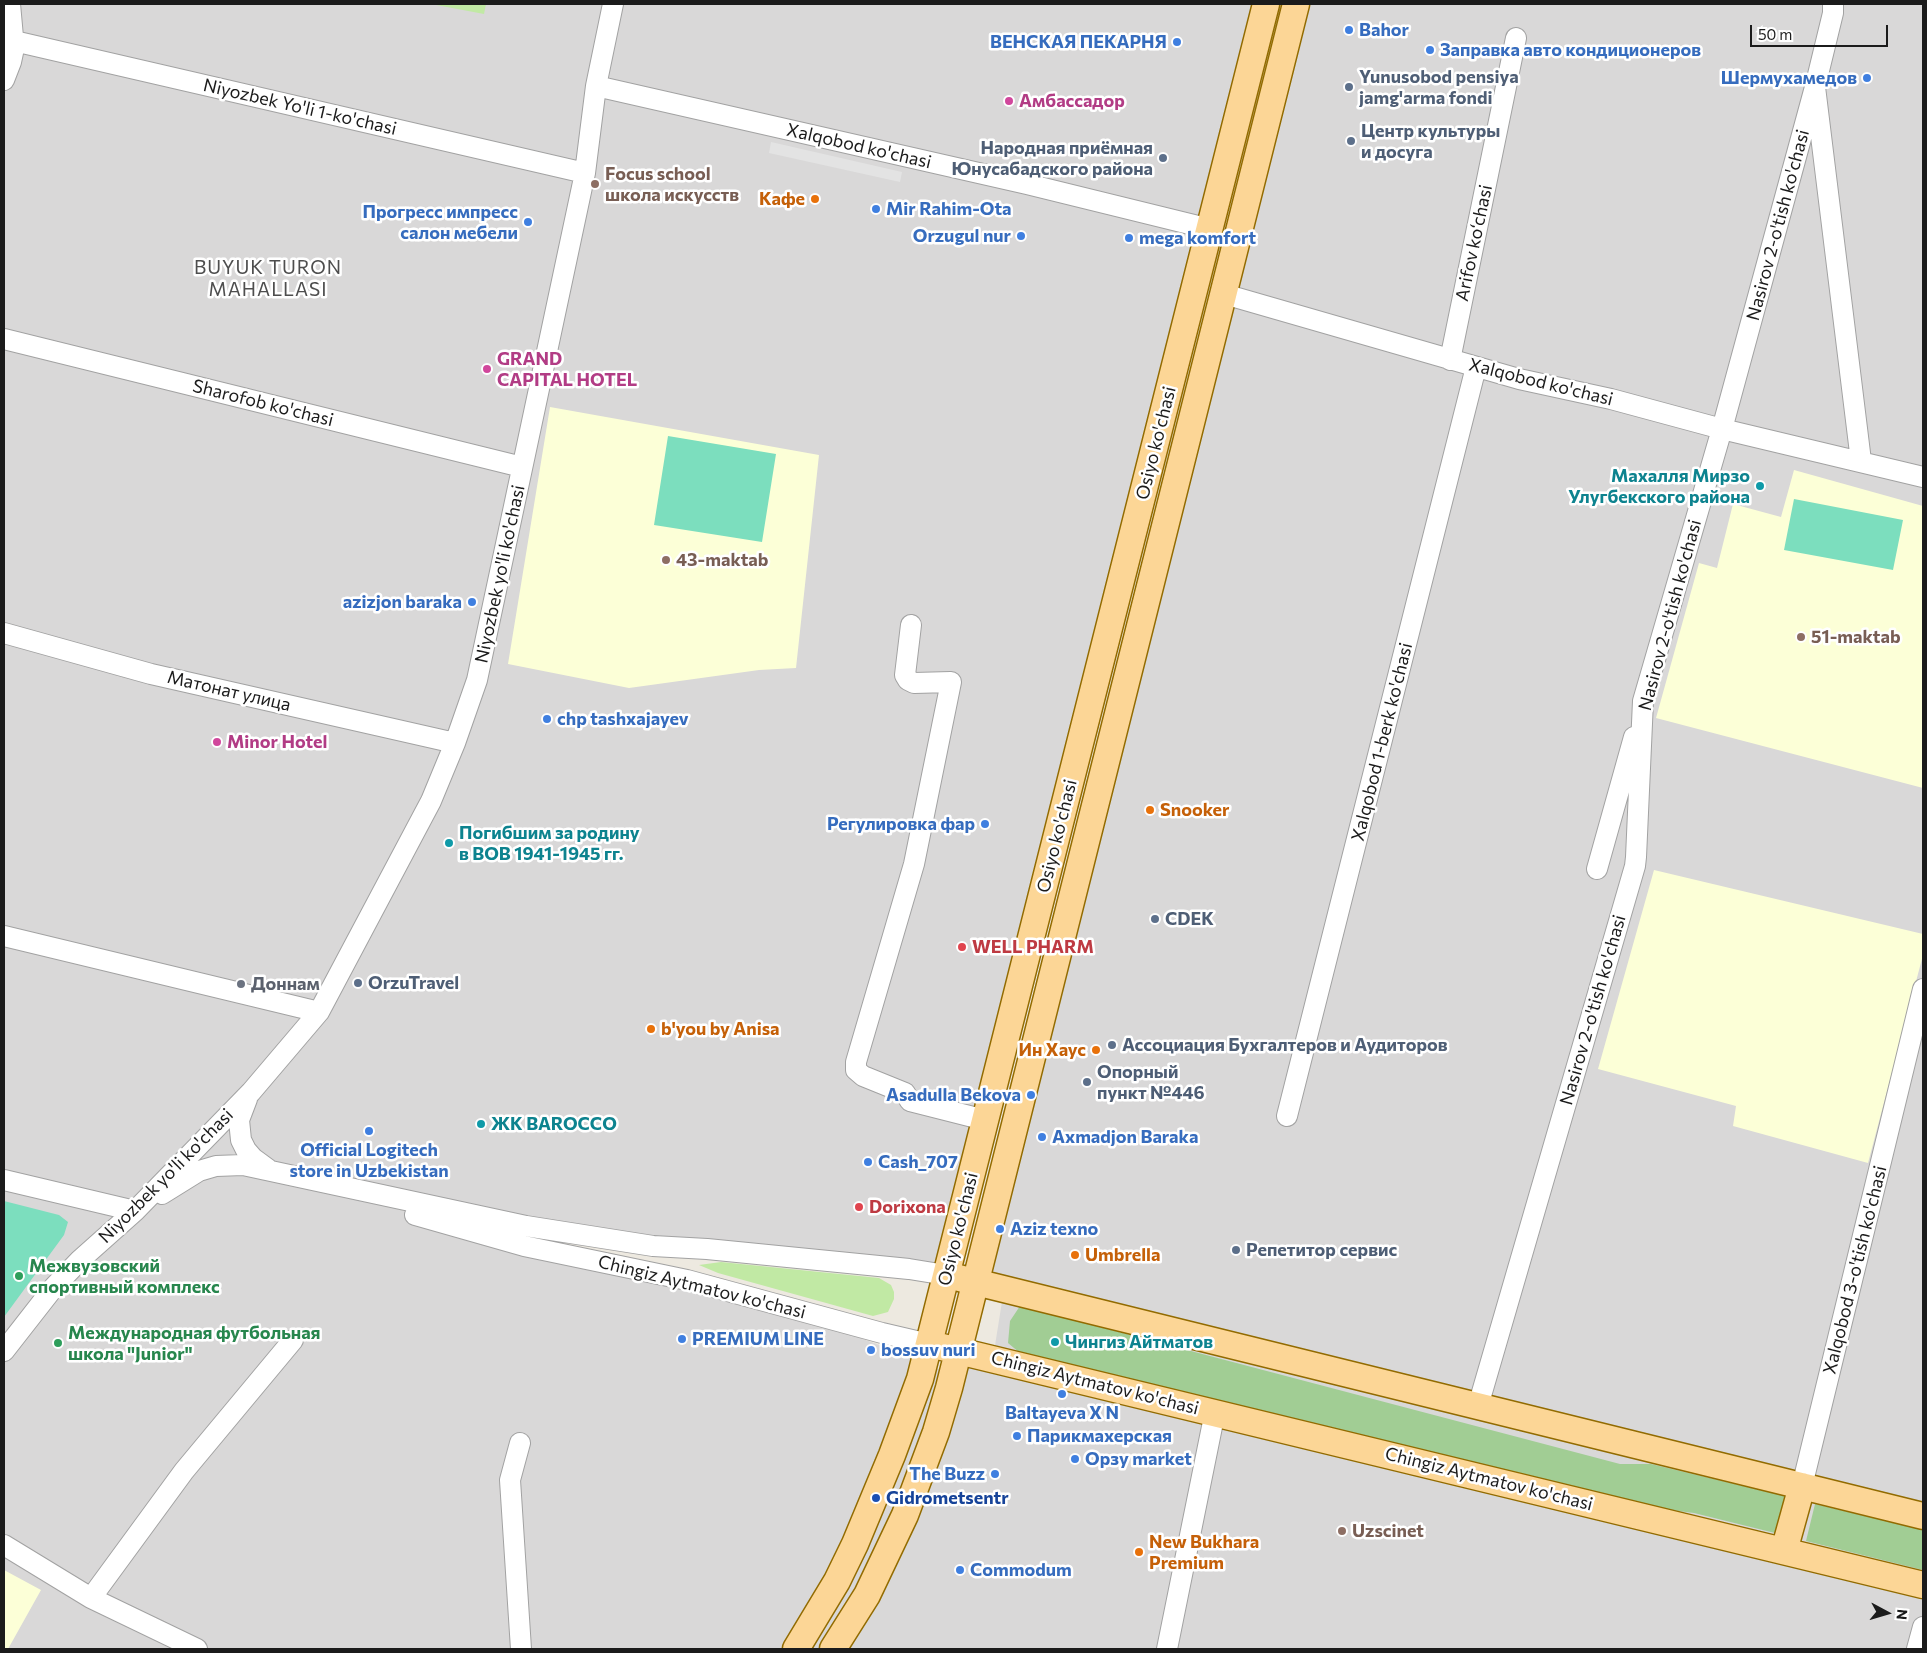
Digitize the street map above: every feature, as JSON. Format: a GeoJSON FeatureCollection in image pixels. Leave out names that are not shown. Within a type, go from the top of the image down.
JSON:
{"type":"FeatureCollection","features":[{"type":"Feature","properties":{"kind":"main road","name":"Osiyo ko'chasi"},"geometry":{"type":"LineString","coordinates":[[796,1649],[837,1581],[862,1529],[911,1406],[929,1344],[1266,4]]}},
{"type":"Feature","properties":{"kind":"main road","name":"Osiyo ko'chasi"},"geometry":{"type":"LineString","coordinates":[[834,1649],[867,1595],[905,1515],[936,1432],[977,1282],[1296,4]]}},
{"type":"Feature","properties":{"kind":"main road","name":"Chingiz Aytmatov ko'chasi"},"geometry":{"type":"LineString","coordinates":[[946,1275],[1923,1516]]}},
{"type":"Feature","properties":{"kind":"main road","name":"Chingiz Aytmatov ko'chasi"},"geometry":{"type":"LineString","coordinates":[[929,1344],[1216,1412],[1923,1585]]}},
{"type":"Feature","properties":{"kind":"main road","name":"Xalqobod 3-o'tish ko'chasi"},"geometry":{"type":"LineString","coordinates":[[1784,1550],[1802,1486]]}},
{"type":"Feature","properties":{"kind":"street"},"geometry":{"type":"LineString","coordinates":[[4,80],[11,62],[14,41],[10,4]]}},
{"type":"Feature","properties":{"kind":"street","name":"Niyozbek yo'li ko'chasi"},"geometry":{"type":"LineString","coordinates":[[4,1351],[54,1287],[134,1211],[251,1092],[319,1012],[431,801],[455,743],[477,680],[585,173],[596,86],[613,4]]}},
{"type":"Feature","properties":{"kind":"street"},"geometry":{"type":"LineString","coordinates":[[1833,4],[1833,13],[1815,87],[1862,461]]}},
{"type":"Feature","properties":{"kind":"street","name":"Arifov ko‘chasi"},"geometry":{"type":"LineString","coordinates":[[1450,360],[1516,38]]}},
{"type":"Feature","properties":{"kind":"street","name":"Niyozbek Yo'li 1-ko'chasi"},"geometry":{"type":"LineString","coordinates":[[14,41],[585,173]]}},
{"type":"Feature","properties":{"kind":"street","name":"Xalqobod ko'chasi"},"geometry":{"type":"LineString","coordinates":[[596,86],[1027,184],[1210,229]]}},
{"type":"Feature","properties":{"kind":"street","name":"Nasirov 2-o'tish ko'chasi"},"geometry":{"type":"LineString","coordinates":[[1478,1406],[1635,866],[1643,701],[1722,429],[1815,87]]}},
{"type":"Feature","properties":{"kind":"street","name":"Xalqobod ko'chasi"},"geometry":{"type":"LineString","coordinates":[[1224,294],[1519,379],[1611,399],[1722,429],[1923,476]]}},
{"type":"Feature","properties":{"kind":"street","name":"Sharofob ko'chasi"},"geometry":{"type":"LineString","coordinates":[[4,339],[522,467]]}},
{"type":"Feature","properties":{"kind":"street","name":"Xalqobod 1-berk ko'chasi"},"geometry":{"type":"LineString","coordinates":[[1287,1116],[1476,367]]}},
{"type":"Feature","properties":{"kind":"street"},"geometry":{"type":"LineString","coordinates":[[911,625],[904,675],[914,683],[951,682],[914,864],[856,1062],[856,1070],[863,1076],[905,1093],[910,1101],[985,1120]]}},
{"type":"Feature","properties":{"kind":"street","name":"Матонат улица"},"geometry":{"type":"LineString","coordinates":[[4,633],[152,674],[455,743]]}},
{"type":"Feature","properties":{"kind":"street"},"geometry":{"type":"LineString","coordinates":[[1597,869],[1643,701]]}},
{"type":"Feature","properties":{"kind":"street"},"geometry":{"type":"LineString","coordinates":[[4,936],[319,1012]]}},
{"type":"Feature","properties":{"kind":"street","name":"Xalqobod 3-o'tish ko'chasi"},"geometry":{"type":"LineString","coordinates":[[1802,1486],[1923,989]]}},
{"type":"Feature","properties":{"kind":"street","name":"Niyozbek yo'li ko'chasi"},"geometry":{"type":"LineString","coordinates":[[251,1092],[240,1115],[240,1134],[243,1146],[249,1154],[271,1170]]}},
{"type":"Feature","properties":{"kind":"street","name":"Chingiz Aytmatov ko'chasi"},"geometry":{"type":"LineString","coordinates":[[134,1211],[199,1171],[207,1168],[234,1165],[271,1170],[526,1226],[653,1246],[909,1269],[946,1275]]}},
{"type":"Feature","properties":{"kind":"street","name":"Chingiz Aytmatov ko'chasi"},"geometry":{"type":"LineString","coordinates":[[271,1170],[524,1246],[687,1280],[929,1344]]}},
{"type":"Feature","properties":{"kind":"street"},"geometry":{"type":"LineString","coordinates":[[4,1180],[134,1211]]}},
{"type":"Feature","properties":{"kind":"street"},"geometry":{"type":"LineString","coordinates":[[687,1280],[679,1271],[677,1261],[683,1253],[692,1248]]}},
{"type":"Feature","properties":{"kind":"street"},"geometry":{"type":"LineString","coordinates":[[91,1598],[184,1471],[293,1340]]}},
{"type":"Feature","properties":{"kind":"street"},"geometry":{"type":"LineString","coordinates":[[1167,1649],[1216,1412]]}},
{"type":"Feature","properties":{"kind":"street"},"geometry":{"type":"LineString","coordinates":[[520,1443],[510,1480],[522,1649]]}},
{"type":"Feature","properties":{"kind":"street"},"geometry":{"type":"LineString","coordinates":[[4,1545],[91,1598],[196,1649]]}},
{"type":"Feature","properties":{"kind":"street"},"geometry":{"type":"LineString","coordinates":[[1918,1649],[1923,1627]]}},
{"type":"Feature","properties":{"kind":"shaded area"},"geometry":{"type":"Polygon","coordinates":[[[4,4],[1257,4],[946,1275],[707,1249],[280,1173],[453,1226],[752,1298],[890,1349],[953,1375],[959,1350],[993,1358],[1004,1289],[977,1282],[1296,4],[1923,4],[1923,1649],[4,1649],[4,4]]]}},
{"type":"Feature","properties":{"kind":"shaded area"},"geometry":{"type":"Polygon","coordinates":[[[771,142],[902,172],[900,182],[769,153],[771,142]]]}},
{"type":"Feature","properties":{"kind":"shaded area","name":"43-maktab"},"geometry":{"type":"Polygon","coordinates":[[[550,407],[819,455],[796,668],[759,670],[629,688],[508,664],[550,407]]]}},
{"type":"Feature","properties":{"kind":"shaded area","name":"51-maktab"},"geometry":{"type":"Polygon","coordinates":[[[1794,470],[1923,506],[1923,788],[1656,718],[1699,563],[1717,568],[1733,504],[1781,517],[1794,470]]]}},
{"type":"Feature","properties":{"kind":"shaded area"},"geometry":{"type":"Polygon","coordinates":[[[1654,870],[1923,934],[1923,955],[1868,1163],[1733,1126],[1736,1106],[1598,1069],[1654,870]]]}},
{"type":"Feature","properties":{"kind":"shaded area"},"geometry":{"type":"Polygon","coordinates":[[[4,1570],[41,1590],[8,1649],[4,1649],[4,1570]]]}},
{"type":"Feature","properties":{"kind":"green space"},"geometry":{"type":"Polygon","coordinates":[[[431,4],[486,4],[484,14],[431,4]]]}},
{"type":"Feature","properties":{"kind":"green space"},"geometry":{"type":"Polygon","coordinates":[[[668,436],[776,454],[762,542],[654,525],[668,436]]]}},
{"type":"Feature","properties":{"kind":"green space"},"geometry":{"type":"Polygon","coordinates":[[[1794,499],[1903,520],[1893,570],[1784,550],[1794,499]]]}},
{"type":"Feature","properties":{"kind":"green space","name":"Межвузовский спортивный комплекс"},"geometry":{"type":"Polygon","coordinates":[[[4,1201],[59,1215],[68,1222],[64,1235],[4,1317],[4,1201]]]}},
{"type":"Feature","properties":{"kind":"green space"},"geometry":{"type":"Polygon","coordinates":[[[721,1262],[879,1278],[891,1285],[894,1299],[888,1312],[873,1316],[718,1273],[699,1265],[721,1262]]]}},
{"type":"Feature","properties":{"kind":"green space"},"geometry":{"type":"Polygon","coordinates":[[[1020,1306],[1620,1464],[1651,1464],[1789,1497],[1779,1534],[1694,1513],[1624,1504],[1020,1353],[1008,1343],[1010,1321],[1020,1306]]]}},
{"type":"Feature","properties":{"kind":"green space"},"geometry":{"type":"Polygon","coordinates":[[[1815,1504],[1923,1530],[1923,1570],[1806,1541],[1815,1504]]]}},
{"type":"Feature","properties":{"kind":"place","name":"Bahor"},"geometry":{"type":"Point","coordinates":[1349,30]}},
{"type":"Feature","properties":{"kind":"place","name":"ВЕНСКАЯ ПЕКАРНЯ"},"geometry":{"type":"Point","coordinates":[1177,42]}},
{"type":"Feature","properties":{"kind":"place","name":"Заправка авто кондиционеров"},"geometry":{"type":"Point","coordinates":[1430,50]}},
{"type":"Feature","properties":{"kind":"place","name":"Шермухамедов"},"geometry":{"type":"Point","coordinates":[1867,78]}},
{"type":"Feature","properties":{"kind":"place","name":"Yunusobod pensiya jamg'arma fondi"},"geometry":{"type":"Point","coordinates":[1349,87]}},
{"type":"Feature","properties":{"kind":"place","name":"Амбассадор"},"geometry":{"type":"Point","coordinates":[1009,101]}},
{"type":"Feature","properties":{"kind":"place","name":"Центр культуры и досуга"},"geometry":{"type":"Point","coordinates":[1351,141]}},
{"type":"Feature","properties":{"kind":"place","name":"Народная приёмная Юнусабадского района"},"geometry":{"type":"Point","coordinates":[1163,158]}},
{"type":"Feature","properties":{"kind":"place","name":"Focus school школа искусств"},"geometry":{"type":"Point","coordinates":[595,184]}},
{"type":"Feature","properties":{"kind":"place","name":"Кафе"},"geometry":{"type":"Point","coordinates":[815,199]}},
{"type":"Feature","properties":{"kind":"place","name":"Mir Rahim-Ota"},"geometry":{"type":"Point","coordinates":[876,209]}},
{"type":"Feature","properties":{"kind":"place","name":"Прогресс импресс салон мебели"},"geometry":{"type":"Point","coordinates":[528,222]}},
{"type":"Feature","properties":{"kind":"place","name":"Orzugul nur"},"geometry":{"type":"Point","coordinates":[1021,236]}},
{"type":"Feature","properties":{"kind":"place","name":"mega komfort"},"geometry":{"type":"Point","coordinates":[1129,238]}},
{"type":"Feature","properties":{"kind":"place","name":"GRAND CAPITAL HOTEL"},"geometry":{"type":"Point","coordinates":[487,369]}},
{"type":"Feature","properties":{"kind":"place","name":"Махалля Мирзо Улугбекского района"},"geometry":{"type":"Point","coordinates":[1760,486]}},
{"type":"Feature","properties":{"kind":"place","name":"43-maktab"},"geometry":{"type":"Point","coordinates":[666,560]}},
{"type":"Feature","properties":{"kind":"place","name":"azizjon baraka"},"geometry":{"type":"Point","coordinates":[472,602]}},
{"type":"Feature","properties":{"kind":"place","name":"51-maktab"},"geometry":{"type":"Point","coordinates":[1801,637]}},
{"type":"Feature","properties":{"kind":"place","name":"chp tashxajayev"},"geometry":{"type":"Point","coordinates":[547,719]}},
{"type":"Feature","properties":{"kind":"place","name":"Minor Hotel"},"geometry":{"type":"Point","coordinates":[217,742]}},
{"type":"Feature","properties":{"kind":"place","name":"Snooker"},"geometry":{"type":"Point","coordinates":[1150,810]}},
{"type":"Feature","properties":{"kind":"place","name":"Регулировка фар"},"geometry":{"type":"Point","coordinates":[985,824]}},
{"type":"Feature","properties":{"kind":"place","name":"Погибшим за родину в ВОВ 1941-1945 гг."},"geometry":{"type":"Point","coordinates":[449,843]}},
{"type":"Feature","properties":{"kind":"place","name":"CDEK"},"geometry":{"type":"Point","coordinates":[1155,919]}},
{"type":"Feature","properties":{"kind":"place","name":"WELL PHARM"},"geometry":{"type":"Point","coordinates":[962,947]}},
{"type":"Feature","properties":{"kind":"place","name":"OrzuTravel"},"geometry":{"type":"Point","coordinates":[358,983]}},
{"type":"Feature","properties":{"kind":"place","name":"Доннам"},"geometry":{"type":"Point","coordinates":[241,984]}},
{"type":"Feature","properties":{"kind":"place","name":"b'you by Anisa"},"geometry":{"type":"Point","coordinates":[651,1029]}},
{"type":"Feature","properties":{"kind":"place","name":"Ассоциация Бухгалтеров и Аудиторов"},"geometry":{"type":"Point","coordinates":[1112,1045]}},
{"type":"Feature","properties":{"kind":"place","name":"Ин Хаус"},"geometry":{"type":"Point","coordinates":[1096,1050]}},
{"type":"Feature","properties":{"kind":"place","name":"Опорный пункт №446"},"geometry":{"type":"Point","coordinates":[1087,1082]}},
{"type":"Feature","properties":{"kind":"place","name":"Asadulla Bekova"},"geometry":{"type":"Point","coordinates":[1031,1095]}},
{"type":"Feature","properties":{"kind":"place","name":"ЖК BAROCCO"},"geometry":{"type":"Point","coordinates":[481,1124]}},
{"type":"Feature","properties":{"kind":"place","name":"Official Logitech store in Uzbekistan"},"geometry":{"type":"Point","coordinates":[369,1131]}},
{"type":"Feature","properties":{"kind":"place","name":"Axmadjon Baraka"},"geometry":{"type":"Point","coordinates":[1042,1137]}},
{"type":"Feature","properties":{"kind":"place","name":"Cash_707"},"geometry":{"type":"Point","coordinates":[868,1162]}},
{"type":"Feature","properties":{"kind":"place","name":"Dorixona"},"geometry":{"type":"Point","coordinates":[859,1207]}},
{"type":"Feature","properties":{"kind":"place","name":"Aziz texno"},"geometry":{"type":"Point","coordinates":[1000,1229]}},
{"type":"Feature","properties":{"kind":"place","name":"Репетитор сервис"},"geometry":{"type":"Point","coordinates":[1236,1250]}},
{"type":"Feature","properties":{"kind":"place","name":"Umbrella"},"geometry":{"type":"Point","coordinates":[1075,1255]}},
{"type":"Feature","properties":{"kind":"place","name":"Межвузовский спортивный комплекс"},"geometry":{"type":"Point","coordinates":[19,1276]}},
{"type":"Feature","properties":{"kind":"place","name":"PREMIUM LINE"},"geometry":{"type":"Point","coordinates":[682,1339]}},
{"type":"Feature","properties":{"kind":"place","name":"Чингиз Айтматов"},"geometry":{"type":"Point","coordinates":[1055,1342]}},
{"type":"Feature","properties":{"kind":"place","name":"Международная футбольная школа \"Junior\""},"geometry":{"type":"Point","coordinates":[58,1343]}},
{"type":"Feature","properties":{"kind":"place","name":"bossuv nuri"},"geometry":{"type":"Point","coordinates":[871,1350]}},
{"type":"Feature","properties":{"kind":"place","name":"Baltayeva X N"},"geometry":{"type":"Point","coordinates":[1062,1394]}},
{"type":"Feature","properties":{"kind":"place","name":"Парикмахерская"},"geometry":{"type":"Point","coordinates":[1017,1436]}},
{"type":"Feature","properties":{"kind":"place","name":"Орзу market"},"geometry":{"type":"Point","coordinates":[1075,1459]}},
{"type":"Feature","properties":{"kind":"place","name":"The Buzz"},"geometry":{"type":"Point","coordinates":[995,1474]}},
{"type":"Feature","properties":{"kind":"place","name":"Gidrometsentr"},"geometry":{"type":"Point","coordinates":[876,1498]}},
{"type":"Feature","properties":{"kind":"place","name":"Uzscinet"},"geometry":{"type":"Point","coordinates":[1342,1531]}},
{"type":"Feature","properties":{"kind":"place","name":"New Bukhara Premium"},"geometry":{"type":"Point","coordinates":[1139,1552]}},
{"type":"Feature","properties":{"kind":"place","name":"Commodum"},"geometry":{"type":"Point","coordinates":[960,1570]}},
{"type":"Feature","properties":{"kind":"district","name":"BUYUK TURON MAHALLASI"},"geometry":{"type":"Point","coordinates":[268,279]}}]}
